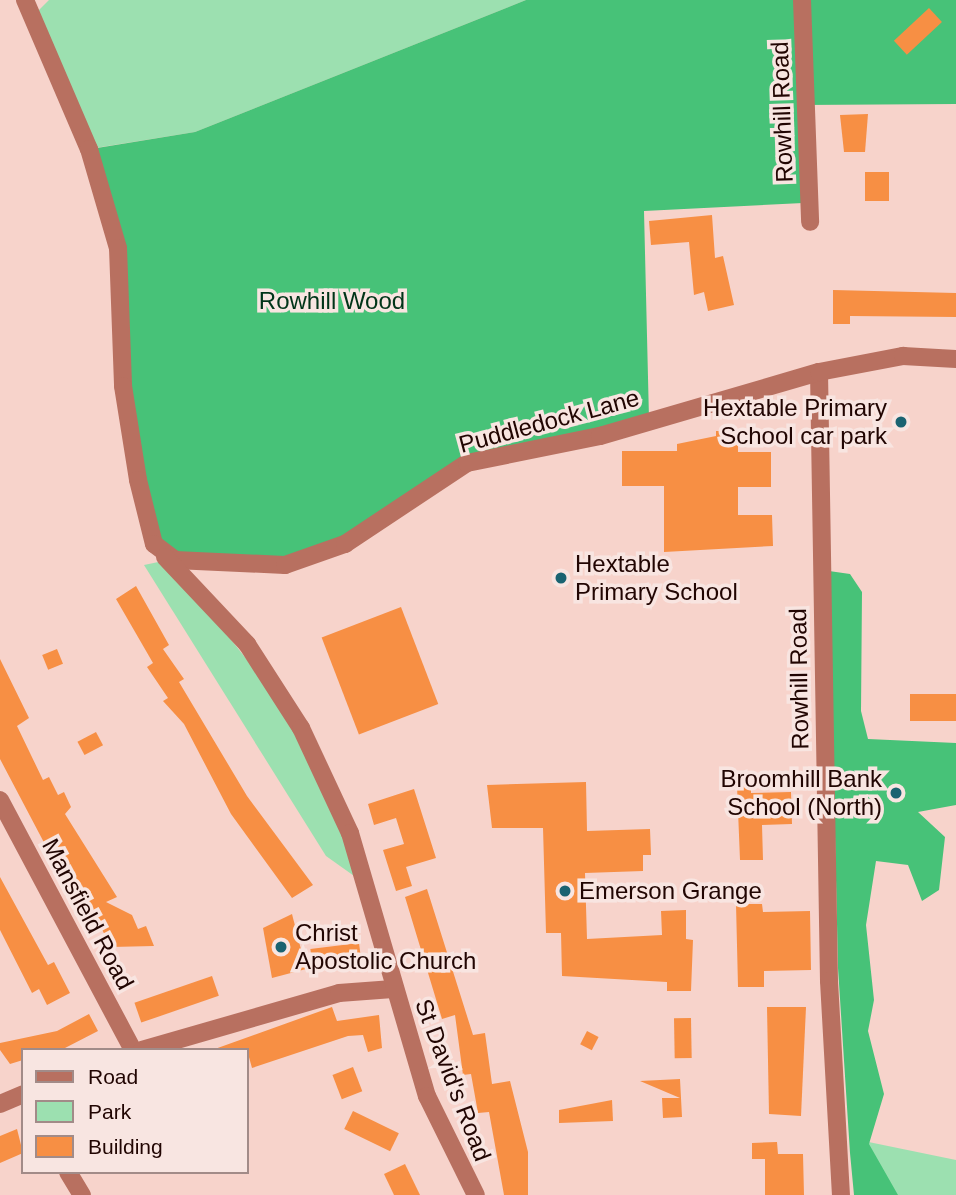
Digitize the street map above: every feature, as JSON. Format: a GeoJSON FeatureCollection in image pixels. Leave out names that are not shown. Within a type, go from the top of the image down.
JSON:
{"type":"FeatureCollection","features":[{"type":"Feature","properties":{"kind":"street"},"geometry":{"type":"LineString","coordinates":[[25,0],[89,149],[118,248],[123,386],[154,544]]}},
{"type":"Feature","properties":{"kind":"street","name":"Rowhill Road"},"geometry":{"type":"LineString","coordinates":[[802,0],[810,222]]}},
{"type":"Feature","properties":{"kind":"street","name":"Puddledock Lane"},"geometry":{"type":"LineString","coordinates":[[154,544],[175,560],[285,565],[345,544],[467,463],[600,436],[819,372],[903,356],[956,359]]}},
{"type":"Feature","properties":{"kind":"street","name":"Rowhill Road"},"geometry":{"type":"LineString","coordinates":[[819,372],[829,969],[841,1195]]}},
{"type":"Feature","properties":{"kind":"street","name":"St David's Road"},"geometry":{"type":"LineString","coordinates":[[154,544],[247,644],[301,728],[350,833],[393,989],[428,1096],[475,1195]]}},
{"type":"Feature","properties":{"kind":"street","name":"Mansfield Road"},"geometry":{"type":"LineString","coordinates":[[0,800],[132,1048]]}},
{"type":"Feature","properties":{"kind":"street"},"geometry":{"type":"LineString","coordinates":[[149,1048],[339,993],[393,989]]}},
{"type":"Feature","properties":{"kind":"street"},"geometry":{"type":"LineString","coordinates":[[69,1174],[82,1195]]}},
{"type":"Feature","properties":{"kind":"green space"},"geometry":{"type":"Polygon","coordinates":[[[49,0],[526,0],[195,132],[89,149],[37,12],[49,0]]]}},
{"type":"Feature","properties":{"kind":"green space","name":"Rowhill Wood"},"geometry":{"type":"Polygon","coordinates":[[[526,0],[956,0],[956,104],[801,105],[803,203],[644,211],[649,419],[467,461],[343,543],[284,563],[175,558],[157,544],[139,480],[119,247],[91,149],[195,132],[526,0]]]}},
{"type":"Feature","properties":{"kind":"green space"},"geometry":{"type":"Polygon","coordinates":[[[168,560],[301,728],[364,883],[326,856],[144,565],[168,560]]]}},
{"type":"Feature","properties":{"kind":"green space"},"geometry":{"type":"Polygon","coordinates":[[[829,571],[850,574],[862,592],[861,711],[868,739],[956,743],[956,805],[918,812],[945,837],[939,890],[922,901],[908,865],[876,861],[866,925],[874,1000],[868,1031],[884,1094],[869,1144],[898,1195],[854,1195],[838,968],[829,571]]]}},
{"type":"Feature","properties":{"kind":"green space"},"geometry":{"type":"Polygon","coordinates":[[[854,1139],[956,1160],[956,1195],[854,1195],[854,1139]]]}},
{"type":"Feature","properties":{"kind":"building"},"geometry":{"type":"Polygon","coordinates":[[[929,8],[942,22],[907,55],[894,41],[929,8]]]}},
{"type":"Feature","properties":{"kind":"building"},"geometry":{"type":"Polygon","coordinates":[[[868,114],[865,152],[844,152],[840,115],[868,114]]]}},
{"type":"Feature","properties":{"kind":"building"},"geometry":{"type":"Polygon","coordinates":[[[865,172],[889,172],[889,201],[865,201],[865,172]]]}},
{"type":"Feature","properties":{"kind":"building"},"geometry":{"type":"Polygon","coordinates":[[[712,215],[715,258],[723,256],[734,305],[708,311],[704,292],[694,295],[689,242],[651,245],[649,221],[712,215]]]}},
{"type":"Feature","properties":{"kind":"building"},"geometry":{"type":"Polygon","coordinates":[[[833,290],[956,293],[956,317],[850,316],[850,324],[833,324],[833,290]]]}},
{"type":"Feature","properties":{"kind":"building"},"geometry":{"type":"Polygon","coordinates":[[[716,431],[738,431],[738,452],[771,452],[771,487],[738,487],[738,515],[772,515],[773,546],[664,552],[664,486],[622,486],[622,451],[677,451],[677,444],[716,436],[716,431]]]}},
{"type":"Feature","properties":{"kind":"building"},"geometry":{"type":"Polygon","coordinates":[[[136,586],[169,645],[163,649],[184,679],[179,682],[247,796],[313,885],[292,898],[231,814],[184,724],[163,701],[168,698],[147,667],[153,663],[116,599],[136,586]]]}},
{"type":"Feature","properties":{"kind":"building"},"geometry":{"type":"Polygon","coordinates":[[[401,607],[438,704],[359,735],[322,637],[401,607]]]}},
{"type":"Feature","properties":{"kind":"building"},"geometry":{"type":"Polygon","coordinates":[[[57,649],[63,664],[48,670],[42,655],[57,649]]]}},
{"type":"Feature","properties":{"kind":"building"},"geometry":{"type":"Polygon","coordinates":[[[0,659],[29,718],[17,726],[43,780],[49,777],[58,795],[64,792],[71,807],[65,814],[117,897],[106,902],[132,915],[138,929],[146,926],[154,946],[111,947],[92,910],[83,914],[59,871],[0,759],[0,659]]]}},
{"type":"Feature","properties":{"kind":"building"},"geometry":{"type":"Polygon","coordinates":[[[910,694],[956,694],[956,721],[910,721],[910,694]]]}},
{"type":"Feature","properties":{"kind":"building"},"geometry":{"type":"Polygon","coordinates":[[[96,732],[103,745],[85,755],[77,742],[96,732]]]}},
{"type":"Feature","properties":{"kind":"building","name":"Emerson Grange"},"geometry":{"type":"Polygon","coordinates":[[[586,782],[587,831],[650,829],[651,855],[643,855],[643,871],[585,873],[587,939],[662,935],[661,911],[686,910],[686,939],[693,940],[691,991],[667,991],[667,982],[562,976],[561,933],[546,933],[543,828],[492,828],[487,785],[586,782]]]}},
{"type":"Feature","properties":{"kind":"building"},"geometry":{"type":"Polygon","coordinates":[[[751,785],[751,793],[791,792],[792,824],[762,825],[763,860],[740,860],[737,786],[751,785]]]}},
{"type":"Feature","properties":{"kind":"building"},"geometry":{"type":"Polygon","coordinates":[[[414,789],[436,858],[406,867],[412,886],[396,891],[383,850],[404,844],[396,818],[374,825],[368,804],[414,789]]]}},
{"type":"Feature","properties":{"kind":"building"},"geometry":{"type":"Polygon","coordinates":[[[0,877],[48,965],[54,962],[70,993],[47,1005],[39,989],[32,993],[0,930],[0,877]]]}},
{"type":"Feature","properties":{"kind":"building"},"geometry":{"type":"Polygon","coordinates":[[[427,889],[473,1035],[485,1033],[492,1084],[510,1081],[528,1152],[528,1195],[504,1195],[489,1112],[478,1113],[471,1074],[463,1075],[455,1015],[442,1019],[405,897],[427,889]]]}},
{"type":"Feature","properties":{"kind":"building"},"geometry":{"type":"Polygon","coordinates":[[[736,904],[762,904],[763,912],[810,911],[811,970],[764,971],[764,987],[738,987],[736,904]]]}},
{"type":"Feature","properties":{"kind":"building","name":"Christ Apostolic Church"},"geometry":{"type":"Polygon","coordinates":[[[292,914],[306,969],[272,978],[263,928],[292,914]]]}},
{"type":"Feature","properties":{"kind":"building"},"geometry":{"type":"Polygon","coordinates":[[[359,943],[361,960],[312,966],[310,949],[359,943]]]}},
{"type":"Feature","properties":{"kind":"building"},"geometry":{"type":"Polygon","coordinates":[[[212,976],[219,996],[141,1023],[134,1003],[212,976]]]}},
{"type":"Feature","properties":{"kind":"building"},"geometry":{"type":"Polygon","coordinates":[[[332,1007],[337,1021],[379,1015],[382,1048],[368,1052],[363,1035],[348,1036],[252,1068],[248,1048],[218,1048],[332,1007]]]}},
{"type":"Feature","properties":{"kind":"building"},"geometry":{"type":"Polygon","coordinates":[[[767,1007],[806,1007],[801,1116],[769,1114],[767,1007]]]}},
{"type":"Feature","properties":{"kind":"building"},"geometry":{"type":"Polygon","coordinates":[[[89,1014],[98,1031],[65,1048],[21,1048],[21,1061],[10,1064],[0,1050],[0,1043],[57,1031],[89,1014]]]}},
{"type":"Feature","properties":{"kind":"building"},"geometry":{"type":"Polygon","coordinates":[[[674,1018],[691,1018],[692,1058],[675,1058],[674,1018]]]}},
{"type":"Feature","properties":{"kind":"building"},"geometry":{"type":"Polygon","coordinates":[[[587,1031],[599,1037],[592,1050],[580,1044],[587,1031]]]}},
{"type":"Feature","properties":{"kind":"building"},"geometry":{"type":"Polygon","coordinates":[[[353,1067],[362,1091],[342,1099],[332,1075],[353,1067]]]}},
{"type":"Feature","properties":{"kind":"building"},"geometry":{"type":"Polygon","coordinates":[[[680,1079],[682,1117],[663,1118],[662,1098],[680,1098],[640,1081],[680,1079]]]}},
{"type":"Feature","properties":{"kind":"building"},"geometry":{"type":"Polygon","coordinates":[[[612,1100],[613,1121],[559,1123],[559,1110],[612,1100]]]}},
{"type":"Feature","properties":{"kind":"building"},"geometry":{"type":"Polygon","coordinates":[[[353,1111],[399,1133],[390,1151],[344,1129],[353,1111]]]}},
{"type":"Feature","properties":{"kind":"building"},"geometry":{"type":"Polygon","coordinates":[[[17,1129],[21,1154],[0,1163],[0,1136],[17,1129]]]}},
{"type":"Feature","properties":{"kind":"building"},"geometry":{"type":"Polygon","coordinates":[[[777,1142],[778,1154],[803,1154],[804,1195],[765,1195],[765,1159],[752,1159],[752,1143],[777,1142]]]}},
{"type":"Feature","properties":{"kind":"building"},"geometry":{"type":"Polygon","coordinates":[[[405,1164],[420,1195],[394,1195],[384,1174],[405,1164]]]}},
{"type":"Feature","properties":{"kind":"place","name":"Hextable Primary School car park"},"geometry":{"type":"Point","coordinates":[901,422]}},
{"type":"Feature","properties":{"kind":"place","name":"Hextable Primary School"},"geometry":{"type":"Point","coordinates":[561,578]}},
{"type":"Feature","properties":{"kind":"place","name":"Broomhill Bank School (North)"},"geometry":{"type":"Point","coordinates":[896,793]}},
{"type":"Feature","properties":{"kind":"place","name":"Emerson Grange"},"geometry":{"type":"Point","coordinates":[565,891]}},
{"type":"Feature","properties":{"kind":"place","name":"Christ Apostolic Church"},"geometry":{"type":"Point","coordinates":[281,947]}}]}
